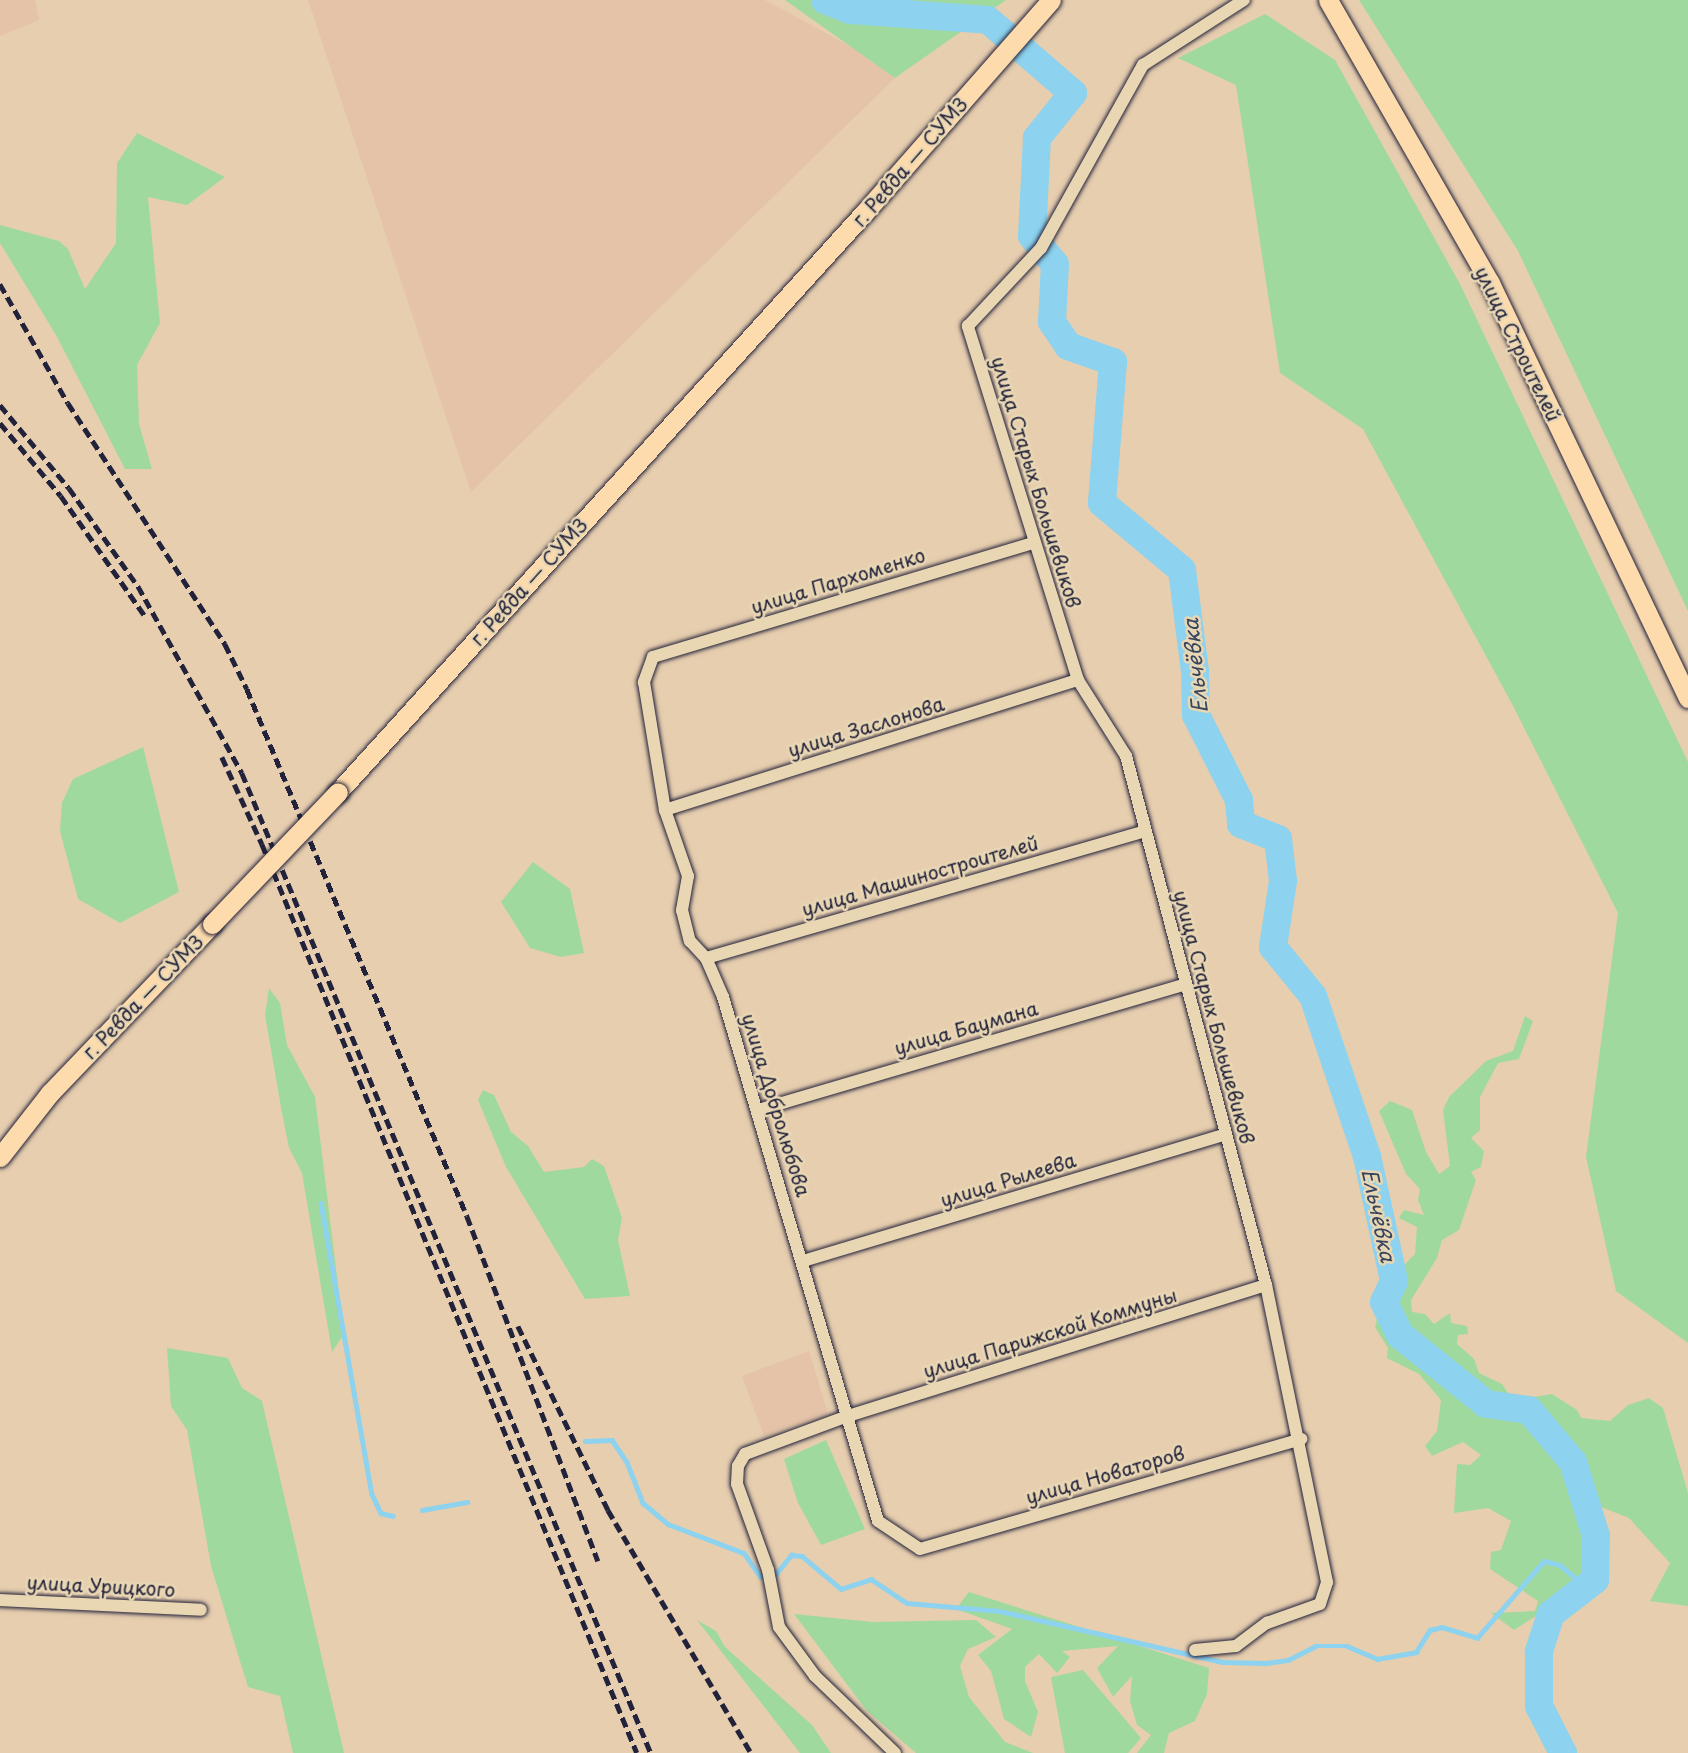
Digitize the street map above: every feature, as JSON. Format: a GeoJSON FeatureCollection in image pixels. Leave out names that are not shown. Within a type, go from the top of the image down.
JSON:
{"type":"FeatureCollection","features":[{"type":"Feature","properties":{"kind":"main road","name":"г. Ревда — СУМЗ"},"geometry":{"type":"LineString","coordinates":[[0,1157],[50,1093],[338,792],[855,224],[1051,0]]}},
{"type":"Feature","properties":{"kind":"main road","name":"улица Строителей"},"geometry":{"type":"LineString","coordinates":[[1328,0],[1490,283],[1688,698]]}},
{"type":"Feature","properties":{"kind":"street","name":"улица Старых Большевиков"},"geometry":{"type":"LineString","coordinates":[[1195,1650],[1236,1646],[1267,1623],[1320,1604],[1325,1597],[1327,1582],[1301,1439],[1266,1285],[1223,1135],[1126,756],[1078,680],[1033,543],[968,326],[1041,248],[1143,65],[1244,0]]}},
{"type":"Feature","properties":{"kind":"street","name":"улица Пархоменко"},"geometry":{"type":"LineString","coordinates":[[653,657],[1033,543]]}},
{"type":"Feature","properties":{"kind":"street","name":"улица Добролюбова"},"geometry":{"type":"LineString","coordinates":[[653,657],[644,682],[665,810],[688,876],[682,910],[690,941],[706,958],[758,1110],[803,1261],[845,1417],[878,1521],[920,1549]]}},
{"type":"Feature","properties":{"kind":"street","name":"улица Заслонова"},"geometry":{"type":"LineString","coordinates":[[665,810],[1078,680]]}},
{"type":"Feature","properties":{"kind":"street","name":"улица Машиностроителей"},"geometry":{"type":"LineString","coordinates":[[706,958],[1145,831]]}},
{"type":"Feature","properties":{"kind":"street","name":"улица Баумана"},"geometry":{"type":"LineString","coordinates":[[758,1110],[1185,984]]}},
{"type":"Feature","properties":{"kind":"street","name":"улица Рылеева"},"geometry":{"type":"LineString","coordinates":[[803,1261],[1223,1135]]}},
{"type":"Feature","properties":{"kind":"street","name":"улица Парижской Коммуны"},"geometry":{"type":"LineString","coordinates":[[895,1753],[815,1676],[779,1627],[772,1608],[772,1583],[737,1483],[738,1466],[752,1450],[810,1434],[845,1417],[1266,1285]]}},
{"type":"Feature","properties":{"kind":"street","name":"улица Новаторов"},"geometry":{"type":"LineString","coordinates":[[920,1549],[1301,1439]]}},
{"type":"Feature","properties":{"kind":"street","name":"улица Урицкого"},"geometry":{"type":"LineString","coordinates":[[0,1600],[201,1610]]}},
{"type":"Feature","properties":{"kind":"shaded area"},"geometry":{"type":"Polygon","coordinates":[[[0,0],[35,0],[39,20],[0,36],[0,0]]]}},
{"type":"Feature","properties":{"kind":"shaded area"},"geometry":{"type":"Polygon","coordinates":[[[308,0],[765,0],[883,64],[895,78],[471,492],[308,0]]]}},
{"type":"Feature","properties":{"kind":"shaded area"},"geometry":{"type":"Polygon","coordinates":[[[809,1351],[828,1414],[764,1436],[742,1376],[809,1351]]]}},
{"type":"Feature","properties":{"kind":"green space"},"geometry":{"type":"Polygon","coordinates":[[[785,0],[1006,0],[895,78],[785,0]]]}},
{"type":"Feature","properties":{"kind":"green space"},"geometry":{"type":"Polygon","coordinates":[[[1359,0],[1688,0],[1688,611],[1518,251],[1359,0]]]}},
{"type":"Feature","properties":{"kind":"green space"},"geometry":{"type":"Polygon","coordinates":[[[1265,14],[1335,60],[1460,284],[1688,762],[1688,1343],[1616,1291],[1586,1157],[1618,913],[1512,704],[1363,429],[1280,373],[1236,85],[1178,58],[1265,14]]]}},
{"type":"Feature","properties":{"kind":"green space"},"geometry":{"type":"Polygon","coordinates":[[[137,133],[225,177],[187,205],[148,197],[160,323],[137,365],[139,424],[152,469],[125,469],[56,335],[0,243],[0,225],[59,241],[68,249],[85,289],[116,243],[117,163],[137,133]]]}},
{"type":"Feature","properties":{"kind":"green space"},"geometry":{"type":"Polygon","coordinates":[[[143,747],[179,892],[120,923],[78,899],[60,831],[62,803],[73,779],[143,747]]]}},
{"type":"Feature","properties":{"kind":"green space"},"geometry":{"type":"Polygon","coordinates":[[[533,862],[570,889],[584,953],[561,957],[530,948],[501,902],[533,862]]]}},
{"type":"Feature","properties":{"kind":"green space"},"geometry":{"type":"Polygon","coordinates":[[[269,988],[280,1003],[287,1045],[315,1097],[344,1334],[332,1352],[302,1173],[289,1148],[265,1015],[269,988]]]}},
{"type":"Feature","properties":{"kind":"green space"},"geometry":{"type":"Polygon","coordinates":[[[1525,1016],[1533,1021],[1519,1059],[1498,1063],[1480,1097],[1480,1130],[1471,1138],[1484,1151],[1481,1167],[1471,1172],[1476,1180],[1459,1230],[1442,1240],[1437,1258],[1411,1300],[1412,1312],[1425,1314],[1434,1324],[1450,1313],[1451,1323],[1467,1326],[1468,1334],[1458,1335],[1457,1344],[1474,1359],[1479,1373],[1502,1384],[1510,1396],[1521,1399],[1552,1394],[1577,1410],[1581,1418],[1610,1421],[1628,1405],[1649,1398],[1663,1408],[1688,1493],[1688,1606],[1650,1601],[1670,1563],[1629,1518],[1601,1507],[1606,1571],[1514,1630],[1491,1613],[1535,1611],[1538,1601],[1490,1569],[1491,1552],[1501,1550],[1511,1521],[1488,1508],[1454,1513],[1457,1464],[1470,1465],[1481,1455],[1463,1442],[1432,1456],[1425,1446],[1437,1431],[1441,1400],[1419,1374],[1387,1358],[1388,1348],[1375,1327],[1386,1283],[1415,1254],[1417,1227],[1399,1218],[1404,1210],[1424,1215],[1418,1200],[1420,1189],[1406,1174],[1379,1111],[1390,1101],[1412,1110],[1426,1152],[1439,1174],[1450,1166],[1443,1110],[1449,1097],[1486,1061],[1513,1051],[1525,1016]]]}},
{"type":"Feature","properties":{"kind":"green space"},"geometry":{"type":"Polygon","coordinates":[[[483,1090],[494,1095],[511,1132],[528,1146],[544,1172],[584,1167],[592,1159],[604,1166],[622,1218],[618,1240],[630,1296],[585,1299],[506,1167],[478,1100],[483,1090]]]}},
{"type":"Feature","properties":{"kind":"green space"},"geometry":{"type":"Polygon","coordinates":[[[167,1348],[228,1358],[242,1388],[262,1401],[344,1753],[293,1753],[280,1696],[248,1687],[211,1566],[187,1430],[171,1406],[167,1348]]]}},
{"type":"Feature","properties":{"kind":"green space"},"geometry":{"type":"Polygon","coordinates":[[[826,1440],[865,1529],[821,1545],[798,1503],[784,1459],[826,1440]]]}},
{"type":"Feature","properties":{"kind":"green space"},"geometry":{"type":"Polygon","coordinates":[[[969,1592],[1209,1668],[1207,1694],[1195,1721],[1169,1733],[1164,1753],[1137,1753],[1151,1735],[1137,1725],[1130,1701],[1132,1676],[1113,1697],[1097,1668],[1118,1646],[1062,1651],[1070,1657],[1057,1673],[1039,1654],[1025,1667],[1025,1681],[1038,1712],[1031,1737],[1004,1719],[991,1671],[978,1655],[1012,1629],[956,1609],[969,1592]]]}},
{"type":"Feature","properties":{"kind":"green space"},"geometry":{"type":"Polygon","coordinates":[[[794,1614],[873,1622],[976,1620],[996,1637],[968,1649],[960,1666],[969,1697],[1005,1742],[1033,1753],[916,1753],[867,1711],[794,1614]]]}},
{"type":"Feature","properties":{"kind":"green space"},"geometry":{"type":"Polygon","coordinates":[[[697,1620],[716,1631],[725,1647],[812,1725],[831,1753],[800,1753],[697,1620]]]}},
{"type":"Feature","properties":{"kind":"green space"},"geometry":{"type":"Polygon","coordinates":[[[1083,1670],[1141,1738],[1128,1753],[1065,1753],[1051,1677],[1083,1670]]]}},
{"type":"Feature","properties":{"kind":"waterway","name":"Ельчёвка"},"geometry":{"type":"LineString","coordinates":[[825,0],[850,10],[988,20],[1073,93],[1037,138],[1032,236],[1055,264],[1052,322],[1068,346],[1113,362],[1102,503],[1182,570],[1195,671],[1196,715],[1239,800],[1241,824],[1278,839],[1283,881],[1273,947],[1313,996],[1367,1156],[1394,1281],[1384,1302],[1400,1335],[1486,1404],[1529,1410],[1573,1462],[1596,1536],[1595,1580],[1551,1614],[1539,1652],[1539,1706],[1563,1753]]}},
{"type":"Feature","properties":{"kind":"waterway"},"geometry":{"type":"LineString","coordinates":[[321,1203],[372,1494],[381,1513],[393,1516]]}},
{"type":"Feature","properties":{"kind":"waterway"},"geometry":{"type":"LineString","coordinates":[[585,1441],[612,1440],[627,1462],[643,1503],[668,1524],[744,1553],[761,1577]]}},
{"type":"Feature","properties":{"kind":"waterway"},"geometry":{"type":"LineString","coordinates":[[422,1510],[467,1502]]}},
{"type":"Feature","properties":{"kind":"waterway"},"geometry":{"type":"LineString","coordinates":[[775,1575],[791,1555],[802,1556],[841,1589],[871,1579],[907,1603],[1000,1611],[1223,1662],[1266,1663],[1288,1660],[1316,1646],[1347,1646],[1377,1659],[1416,1652],[1430,1630],[1442,1627],[1477,1638],[1544,1561],[1560,1565],[1586,1587]]}},
{"type":"Feature","properties":{"kind":"railway"},"geometry":{"type":"LineString","coordinates":[[0,284],[68,403],[225,644],[247,689],[467,1216],[598,1561]]}},
{"type":"Feature","properties":{"kind":"railway"},"geometry":{"type":"LineString","coordinates":[[0,405],[69,488],[138,586],[242,773],[651,1753]]}},
{"type":"Feature","properties":{"kind":"railway"},"geometry":{"type":"LineString","coordinates":[[0,423],[61,496],[145,616]]}},
{"type":"Feature","properties":{"kind":"railway"},"geometry":{"type":"LineString","coordinates":[[222,757],[262,844],[637,1753]]}},
{"type":"Feature","properties":{"kind":"railway"},"geometry":{"type":"LineString","coordinates":[[518,1326],[608,1510],[751,1753]]}}]}
